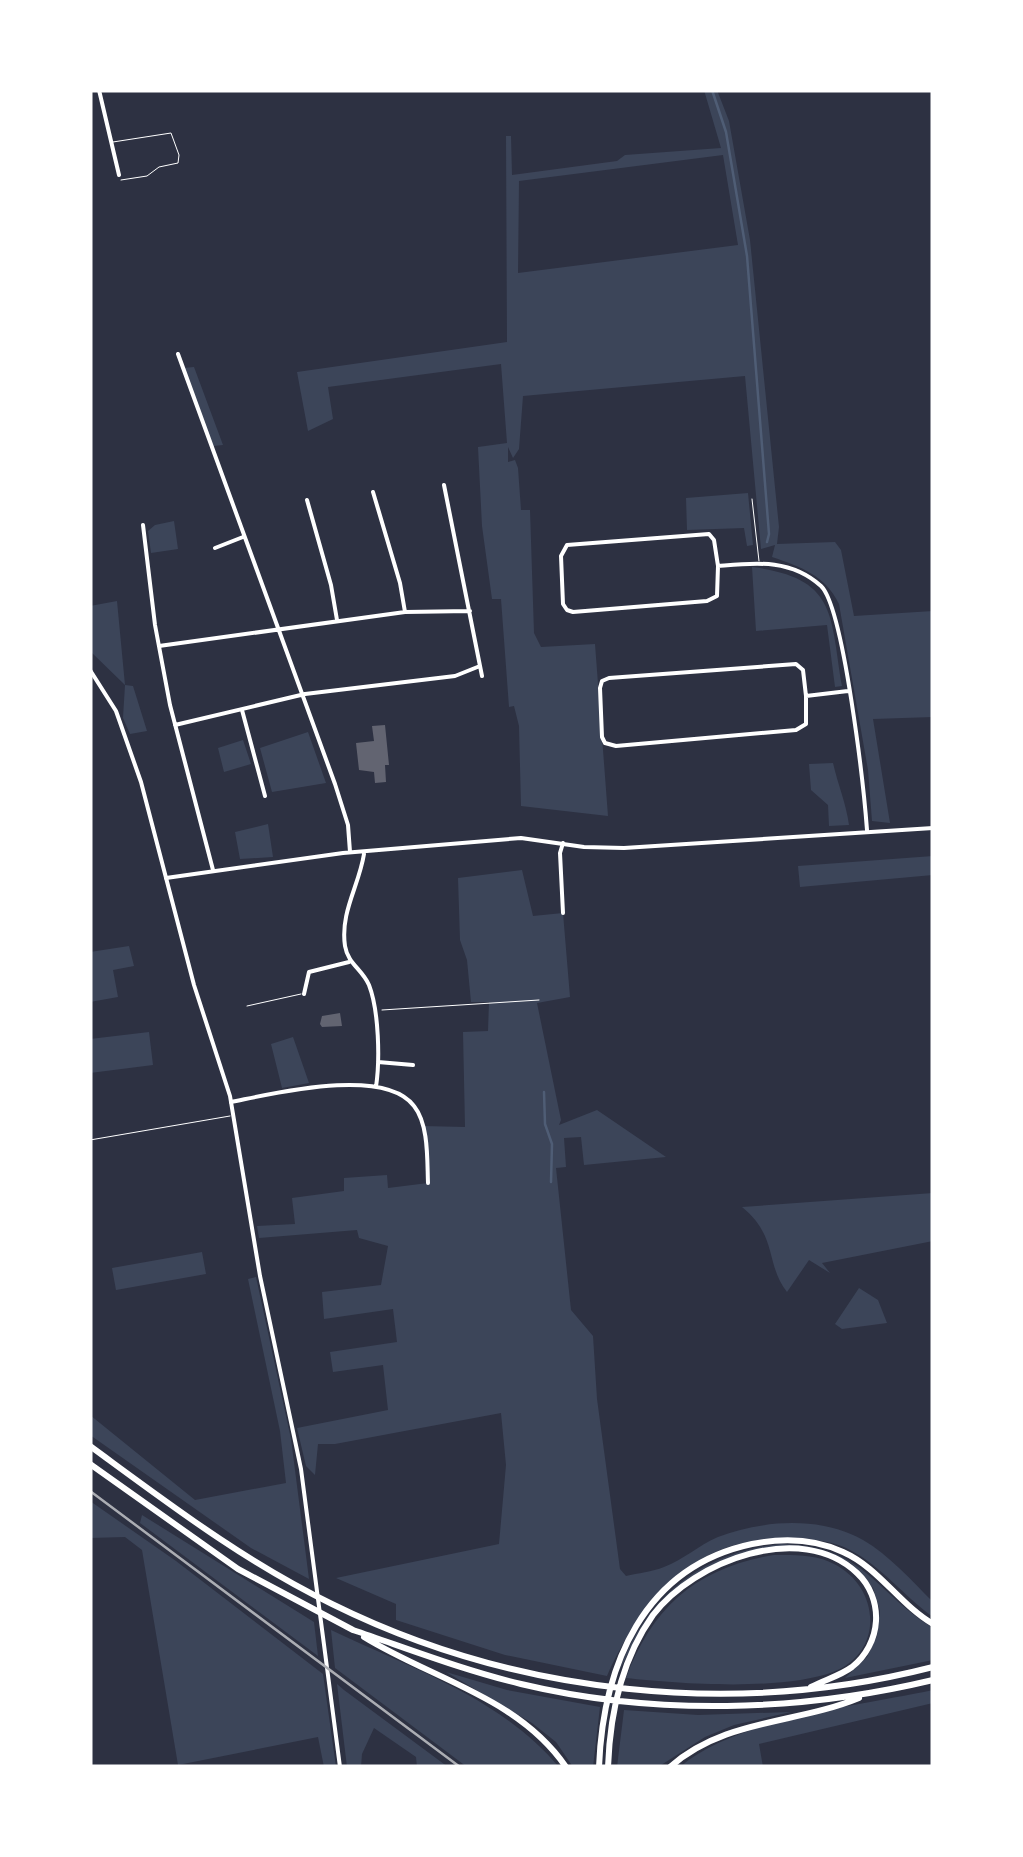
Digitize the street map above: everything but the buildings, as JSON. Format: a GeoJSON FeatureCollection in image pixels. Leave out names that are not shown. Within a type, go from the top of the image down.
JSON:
{"type":"FeatureCollection","features":[{"type":"Feature","properties":{"kind":"highway"},"geometry":{"type":"LineString","coordinates":[[90,1446],[243,1555],[302,1589],[451,1653],[577,1683],[710,1694],[804,1690],[933,1667]]}},
{"type":"Feature","properties":{"kind":"highway"},"geometry":{"type":"LineString","coordinates":[[90,1464],[223,1559],[306,1607],[508,1711],[542,1738],[566,1767]]}},
{"type":"Feature","properties":{"kind":"highway"},"geometry":{"type":"LineString","coordinates":[[600,1767],[606,1703],[614,1671],[632,1632],[653,1602],[681,1576],[713,1557],[747,1546],[784,1541],[823,1545],[855,1558],[933,1624]]}},
{"type":"Feature","properties":{"kind":"highway"},"geometry":{"type":"LineString","coordinates":[[608,1767],[614,1706],[628,1662],[653,1616],[673,1594],[706,1571],[749,1554],[794,1550],[835,1558],[857,1574],[872,1593],[876,1612],[874,1633],[864,1654],[852,1668],[804,1690]]}},
{"type":"Feature","properties":{"kind":"highway"},"geometry":{"type":"LineString","coordinates":[[353,1630],[454,1666],[574,1694],[643,1702],[760,1705],[870,1693],[933,1680]]}},
{"type":"Feature","properties":{"kind":"highway"},"geometry":{"type":"LineString","coordinates":[[670,1767],[725,1734],[844,1704],[870,1693]]}},
{"type":"Feature","properties":{"kind":"street"},"geometry":{"type":"LineString","coordinates":[[99,90],[120,177]]}},
{"type":"Feature","properties":{"kind":"street"},"geometry":{"type":"LineString","coordinates":[[178,354],[342,804],[350,852]]}},
{"type":"Feature","properties":{"kind":"street"},"geometry":{"type":"LineString","coordinates":[[444,485],[482,676]]}},
{"type":"Feature","properties":{"kind":"street"},"geometry":{"type":"LineString","coordinates":[[373,492],[405,612]]}},
{"type":"Feature","properties":{"kind":"street"},"geometry":{"type":"LineString","coordinates":[[306,500],[337,620]]}},
{"type":"Feature","properties":{"kind":"street"},"geometry":{"type":"LineString","coordinates":[[143,525],[159,646],[175,725],[214,870]]}},
{"type":"Feature","properties":{"kind":"street"},"geometry":{"type":"LineString","coordinates":[[709,534],[714,540],[718,566],[717,596],[707,601],[574,612],[566,610],[564,604],[561,556],[567,545],[709,534]]}},
{"type":"Feature","properties":{"kind":"street"},"geometry":{"type":"LineString","coordinates":[[215,548],[244,537]]}},
{"type":"Feature","properties":{"kind":"street"},"geometry":{"type":"LineString","coordinates":[[718,566],[759,561],[801,574],[826,591],[834,609],[863,771],[867,830]]}},
{"type":"Feature","properties":{"kind":"street"},"geometry":{"type":"LineString","coordinates":[[159,646],[405,612],[470,610]]}},
{"type":"Feature","properties":{"kind":"street"},"geometry":{"type":"LineString","coordinates":[[793,664],[802,667],[806,696],[807,722],[800,730],[616,746],[605,744],[602,736],[600,688],[605,678],[793,664]]}},
{"type":"Feature","properties":{"kind":"street"},"geometry":{"type":"LineString","coordinates":[[175,725],[300,695],[455,676],[480,666]]}},
{"type":"Feature","properties":{"kind":"street"},"geometry":{"type":"LineString","coordinates":[[90,670],[126,735],[231,1102],[258,1262],[301,1469],[340,1767]]}},
{"type":"Feature","properties":{"kind":"street"},"geometry":{"type":"LineString","coordinates":[[806,696],[849,691]]}},
{"type":"Feature","properties":{"kind":"street"},"geometry":{"type":"LineString","coordinates":[[242,710],[265,796]]}},
{"type":"Feature","properties":{"kind":"street"},"geometry":{"type":"LineString","coordinates":[[166,878],[350,852],[521,838],[596,848],[640,848],[933,828]]}},
{"type":"Feature","properties":{"kind":"street"},"geometry":{"type":"LineString","coordinates":[[562,844],[564,913]]}},
{"type":"Feature","properties":{"kind":"street"},"geometry":{"type":"LineString","coordinates":[[364,852],[344,920],[349,962],[366,979],[374,1010],[376,1087]]}},
{"type":"Feature","properties":{"kind":"street"},"geometry":{"type":"LineString","coordinates":[[304,994],[309,972],[349,962]]}},
{"type":"Feature","properties":{"kind":"street"},"geometry":{"type":"LineString","coordinates":[[378,1062],[414,1065]]}},
{"type":"Feature","properties":{"kind":"street"},"geometry":{"type":"LineString","coordinates":[[231,1102],[320,1086],[376,1087],[406,1098],[418,1114],[424,1132],[428,1183]]}},
{"type":"Feature","properties":{"kind":"lane"},"geometry":{"type":"LineString","coordinates":[[113,141],[170,133],[179,155],[178,163],[158,167],[146,176],[120,177]]}},
{"type":"Feature","properties":{"kind":"lane"},"geometry":{"type":"LineString","coordinates":[[752,499],[759,561]]}},
{"type":"Feature","properties":{"kind":"lane"},"geometry":{"type":"LineString","coordinates":[[247,1006],[304,994]]}},
{"type":"Feature","properties":{"kind":"lane"},"geometry":{"type":"LineString","coordinates":[[90,1140],[233,1116]]}},
{"type":"Feature","properties":{"kind":"path"},"geometry":{"type":"LineString","coordinates":[[374,1010],[540,1000]]}},
{"type":"Feature","properties":{"kind":"shaded area"},"geometry":{"type":"Polygon","coordinates":[[[704,90],[717,90],[729,121],[750,240],[779,527],[777,544],[835,542],[841,550],[854,616],[933,611],[933,717],[873,719],[890,823],[872,821],[868,770],[839,604],[819,579],[772,557],[775,545],[761,549],[745,376],[523,396],[519,449],[513,458],[508,447],[508,462],[515,460],[518,468],[521,510],[530,510],[534,633],[541,647],[595,644],[608,816],[521,806],[519,726],[514,706],[509,707],[501,599],[492,599],[482,526],[478,447],[507,443],[501,364],[328,387],[333,419],[308,431],[297,372],[507,342],[506,136],[511,136],[512,175],[617,161],[625,155],[721,148],[704,90]],[[723,155],[519,181],[518,273],[738,245],[723,155]]]}},
{"type":"Feature","properties":{"kind":"shaded area"},"geometry":{"type":"Polygon","coordinates":[[[194,367],[223,445],[213,446],[183,368],[194,367]]]}},
{"type":"Feature","properties":{"kind":"shaded area"},"geometry":{"type":"Polygon","coordinates":[[[748,493],[753,545],[747,546],[744,528],[687,530],[686,498],[748,493]]]}},
{"type":"Feature","properties":{"kind":"shaded area"},"geometry":{"type":"Polygon","coordinates":[[[174,521],[178,549],[151,553],[148,531],[155,525],[174,521]]]}},
{"type":"Feature","properties":{"kind":"shaded area"},"geometry":{"type":"Polygon","coordinates":[[[752,567],[780,572],[815,591],[831,620],[842,686],[835,687],[827,625],[756,631],[752,567]]]}},
{"type":"Feature","properties":{"kind":"shaded area"},"geometry":{"type":"Polygon","coordinates":[[[117,601],[125,685],[90,651],[90,606],[117,601]]]}},
{"type":"Feature","properties":{"kind":"shaded area"},"geometry":{"type":"Polygon","coordinates":[[[125,685],[133,686],[147,731],[130,734],[123,718],[125,685]]]}},
{"type":"Feature","properties":{"kind":"shaded area"},"geometry":{"type":"Polygon","coordinates":[[[308,732],[326,783],[272,792],[260,748],[308,732]]]}},
{"type":"Feature","properties":{"kind":"shaded area"},"geometry":{"type":"Polygon","coordinates":[[[243,740],[251,764],[224,772],[218,748],[243,740]]]}},
{"type":"Feature","properties":{"kind":"shaded area"},"geometry":{"type":"Polygon","coordinates":[[[833,763],[849,825],[829,826],[828,805],[811,790],[809,764],[833,763]]]}},
{"type":"Feature","properties":{"kind":"shaded area"},"geometry":{"type":"Polygon","coordinates":[[[268,824],[273,857],[240,859],[235,832],[268,824]]]}},
{"type":"Feature","properties":{"kind":"shaded area"},"geometry":{"type":"Polygon","coordinates":[[[933,856],[933,875],[800,887],[798,866],[933,856]]]}},
{"type":"Feature","properties":{"kind":"shaded area"},"geometry":{"type":"Polygon","coordinates":[[[522,870],[533,916],[563,913],[570,997],[537,1003],[559,1125],[597,1110],[666,1157],[584,1165],[581,1137],[564,1138],[566,1167],[556,1168],[571,1310],[593,1336],[597,1399],[620,1569],[626,1576],[659,1569],[735,1531],[772,1524],[810,1524],[847,1532],[882,1553],[933,1602],[933,1617],[872,1564],[842,1546],[808,1540],[750,1542],[696,1562],[674,1579],[636,1623],[607,1676],[505,1655],[396,1620],[396,1604],[336,1578],[499,1544],[506,1465],[501,1413],[318,1444],[315,1475],[306,1466],[297,1428],[388,1410],[383,1365],[333,1372],[330,1352],[397,1342],[393,1309],[324,1319],[322,1292],[381,1285],[388,1246],[359,1238],[357,1230],[259,1238],[257,1226],[295,1224],[292,1198],[344,1191],[344,1178],[387,1175],[388,1188],[428,1183],[422,1126],[465,1127],[463,1032],[488,1031],[489,1002],[471,1002],[467,960],[460,940],[458,878],[522,870]]]}},
{"type":"Feature","properties":{"kind":"shaded area"},"geometry":{"type":"Polygon","coordinates":[[[129,946],[134,966],[113,970],[118,997],[90,1002],[90,952],[129,946]]]}},
{"type":"Feature","properties":{"kind":"shaded area"},"geometry":{"type":"Polygon","coordinates":[[[149,1032],[153,1065],[90,1073],[90,1039],[149,1032]]]}},
{"type":"Feature","properties":{"kind":"shaded area"},"geometry":{"type":"Polygon","coordinates":[[[293,1037],[309,1083],[282,1088],[271,1044],[293,1037]]]}},
{"type":"Feature","properties":{"kind":"shaded area"},"geometry":{"type":"Polygon","coordinates":[[[933,1193],[933,1241],[822,1263],[830,1273],[809,1260],[787,1292],[761,1229],[742,1207],[933,1193]]]}},
{"type":"Feature","properties":{"kind":"shaded area"},"geometry":{"type":"Polygon","coordinates":[[[202,1252],[206,1274],[116,1290],[112,1268],[202,1252]]]}},
{"type":"Feature","properties":{"kind":"shaded area"},"geometry":{"type":"Polygon","coordinates":[[[256,1277],[291,1439],[309,1579],[251,1548],[90,1435],[90,1415],[195,1500],[286,1483],[280,1431],[248,1279],[256,1277]]]}},
{"type":"Feature","properties":{"kind":"shaded area"},"geometry":{"type":"Polygon","coordinates":[[[859,1288],[878,1300],[887,1323],[842,1329],[835,1324],[859,1288]]]}},
{"type":"Feature","properties":{"kind":"shaded area"},"geometry":{"type":"Polygon","coordinates":[[[90,1501],[176,1561],[323,1674],[336,1767],[324,1767],[318,1737],[178,1765],[142,1550],[125,1537],[90,1538],[90,1501]]]}},
{"type":"Feature","properties":{"kind":"shaded area"},"geometry":{"type":"Polygon","coordinates":[[[142,1515],[314,1622],[318,1656],[140,1523],[142,1515]]]}},
{"type":"Feature","properties":{"kind":"shaded area"},"geometry":{"type":"Polygon","coordinates":[[[781,1544],[832,1553],[850,1562],[866,1572],[933,1628],[933,1660],[845,1678],[867,1657],[877,1636],[880,1611],[873,1588],[851,1563],[826,1552],[761,1549],[720,1561],[679,1586],[643,1626],[619,1671],[645,1621],[680,1583],[726,1557],[781,1544]]]}},
{"type":"Feature","properties":{"kind":"shaded area"},"geometry":{"type":"Polygon","coordinates":[[[774,1555],[827,1561],[849,1574],[861,1588],[868,1603],[868,1635],[862,1650],[850,1663],[811,1678],[759,1684],[626,1678],[650,1630],[681,1594],[722,1570],[774,1555]]]}},
{"type":"Feature","properties":{"kind":"shaded area"},"geometry":{"type":"Polygon","coordinates":[[[331,1630],[482,1703],[536,1743],[559,1767],[467,1767],[335,1668],[331,1630]]]}},
{"type":"Feature","properties":{"kind":"shaded area"},"geometry":{"type":"Polygon","coordinates":[[[446,1672],[507,1690],[600,1707],[593,1767],[573,1767],[556,1742],[532,1723],[446,1672]]]}},
{"type":"Feature","properties":{"kind":"shaded area"},"geometry":{"type":"Polygon","coordinates":[[[337,1684],[448,1767],[417,1767],[416,1757],[374,1728],[362,1754],[361,1767],[347,1767],[337,1684]]]}},
{"type":"Feature","properties":{"kind":"shaded area"},"geometry":{"type":"Polygon","coordinates":[[[933,1690],[933,1703],[759,1744],[763,1767],[680,1767],[704,1750],[766,1725],[933,1690]]]}},
{"type":"Feature","properties":{"kind":"shaded area"},"geometry":{"type":"Polygon","coordinates":[[[624,1710],[698,1715],[791,1712],[734,1725],[705,1737],[658,1767],[617,1767],[624,1710]]]}},
{"type":"Feature","properties":{"kind":"waterway"},"geometry":{"type":"LineString","coordinates":[[712,90],[726,132],[747,256],[767,542]]}},
{"type":"Feature","properties":{"kind":"waterway"},"geometry":{"type":"LineString","coordinates":[[544,1092],[545,1124],[552,1144],[551,1182]]}},
{"type":"Feature","properties":{"kind":"railway"},"geometry":{"type":"LineString","coordinates":[[90,1491],[460,1767]]}}]}
